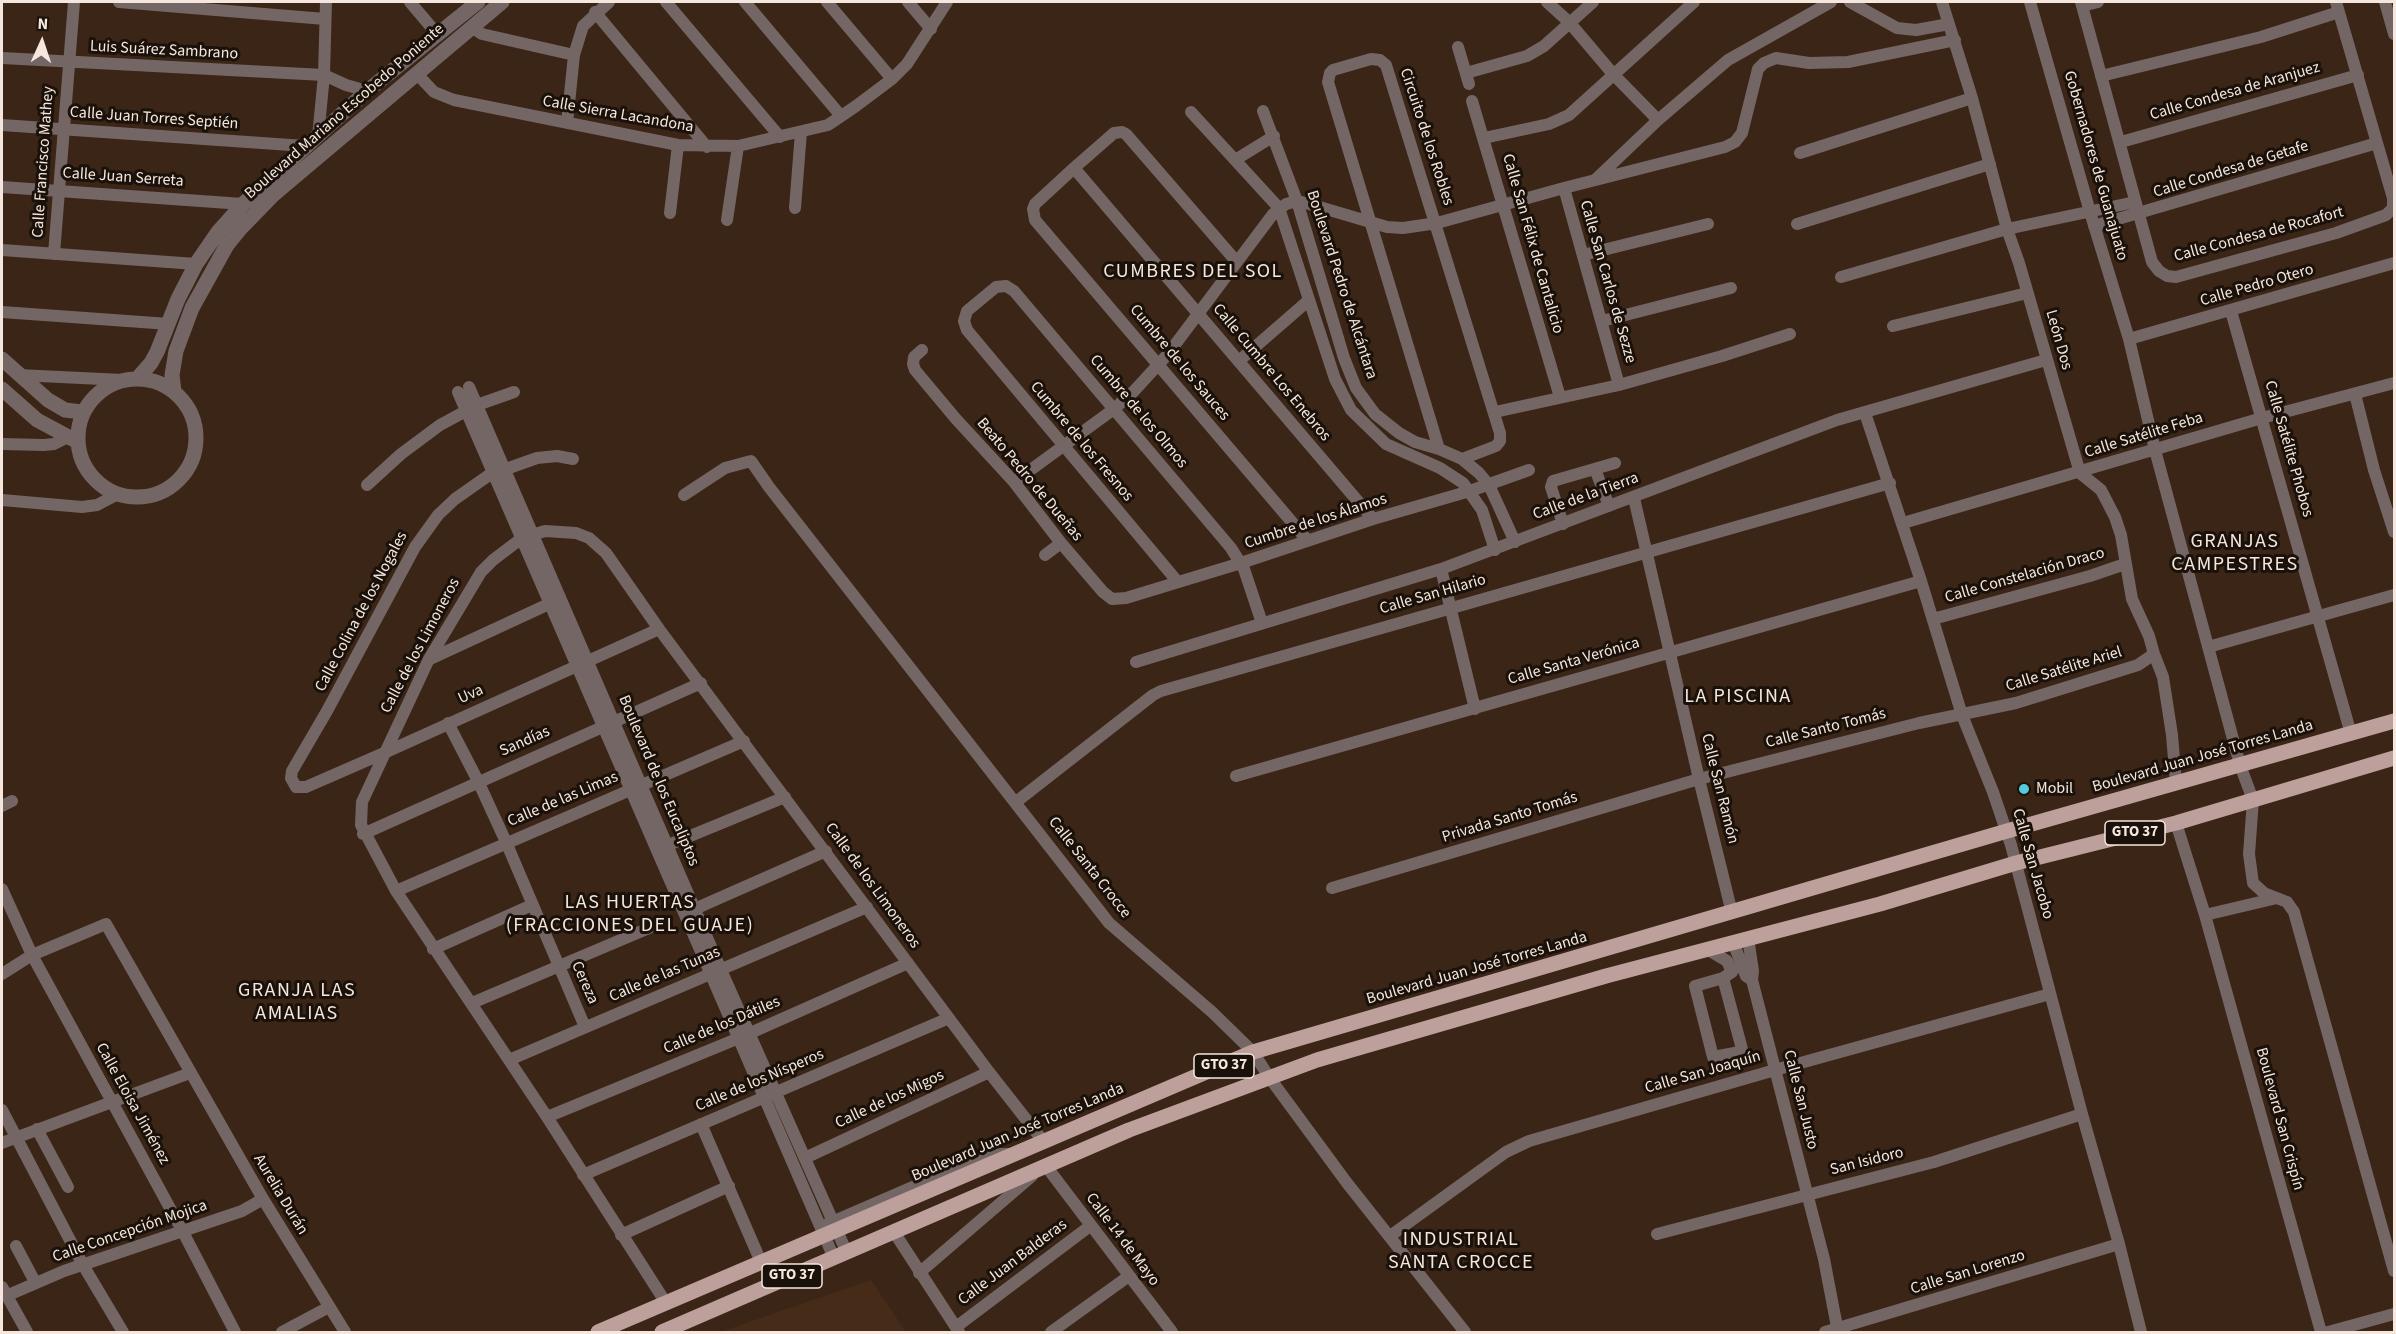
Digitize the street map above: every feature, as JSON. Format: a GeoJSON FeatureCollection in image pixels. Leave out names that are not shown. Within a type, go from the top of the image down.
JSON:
{"type":"FeatureCollection","features":[{"type":"Feature","properties":{"kind":"main road","name":"Boulevard Juan José Torres Landa"},"geometry":{"type":"LineString","coordinates":[[598,1332],[761,1262],[829,1228],[1013,1154],[1253,1052],[2007,831],[2394,721]]}},
{"type":"Feature","properties":{"kind":"main road","name":"GTO 37"},"geometry":{"type":"LineString","coordinates":[[662,1332],[1129,1130],[1269,1077],[1499,1006],[1880,904],[2016,863],[2176,823],[2394,758]]}},
{"type":"Feature","properties":{"kind":"street","name":"Calle Francisco Mathey"},"geometry":{"type":"LineString","coordinates":[[54,254],[74,2]]}},
{"type":"Feature","properties":{"kind":"street"},"geometry":{"type":"LineString","coordinates":[[120,2],[325,20]]}},
{"type":"Feature","properties":{"kind":"street"},"geometry":{"type":"LineString","coordinates":[[318,137],[324,75],[326,2]]}},
{"type":"Feature","properties":{"kind":"street"},"geometry":{"type":"LineString","coordinates":[[410,2],[438,35]]}},
{"type":"Feature","properties":{"kind":"street","name":"Boulevard Mariano Escobedo Poniente"},"geometry":{"type":"LineString","coordinates":[[130,379],[151,363],[182,290],[196,264],[218,232],[243,204],[368,91],[478,2]]}},
{"type":"Feature","properties":{"kind":"street","name":"Boulevard Mariano Escobedo Poniente"},"geometry":{"type":"LineString","coordinates":[[174,391],[172,375],[176,351],[192,308],[203,285],[233,237],[273,195],[502,2]]}},
{"type":"Feature","properties":{"kind":"street"},"geometry":{"type":"LineString","coordinates":[[567,123],[574,55],[583,26],[595,12],[609,2]]}},
{"type":"Feature","properties":{"kind":"street"},"geometry":{"type":"LineString","coordinates":[[666,2],[780,137]]}},
{"type":"Feature","properties":{"kind":"street"},"geometry":{"type":"LineString","coordinates":[[745,2],[841,116]]}},
{"type":"Feature","properties":{"kind":"street"},"geometry":{"type":"LineString","coordinates":[[826,2],[892,79]]}},
{"type":"Feature","properties":{"kind":"street"},"geometry":{"type":"LineString","coordinates":[[908,2],[931,29]]}},
{"type":"Feature","properties":{"kind":"street","name":"Calle Sierra Lacandona"},"geometry":{"type":"LineString","coordinates":[[417,74],[427,86],[443,96],[678,145],[738,146],[801,132],[828,124],[841,116],[892,79],[907,64],[947,2]]}},
{"type":"Feature","properties":{"kind":"street"},"geometry":{"type":"LineString","coordinates":[[1547,2],[1569,22],[1613,74],[1658,120]]}},
{"type":"Feature","properties":{"kind":"street"},"geometry":{"type":"LineString","coordinates":[[1458,47],[1467,78],[1527,56],[1544,46],[1593,2]]}},
{"type":"Feature","properties":{"kind":"street"},"geometry":{"type":"LineString","coordinates":[[1484,138],[1559,120],[1580,107],[1613,74],[1694,2]]}},
{"type":"Feature","properties":{"kind":"street"},"geometry":{"type":"LineString","coordinates":[[1594,181],[1658,120],[1728,60],[1831,2]]}},
{"type":"Feature","properties":{"kind":"street"},"geometry":{"type":"LineString","coordinates":[[1850,2],[1897,28],[1916,30],[1949,24]]}},
{"type":"Feature","properties":{"kind":"street","name":"León Dos"},"geometry":{"type":"LineString","coordinates":[[1942,2],[2080,473]]}},
{"type":"Feature","properties":{"kind":"street","name":"Gobernadores de Guanajuato"},"geometry":{"type":"LineString","coordinates":[[2030,2],[2090,213],[2129,339],[2155,450],[2240,765]]}},
{"type":"Feature","properties":{"kind":"street"},"geometry":{"type":"LineString","coordinates":[[2082,4],[2098,2]]}},
{"type":"Feature","properties":{"kind":"street"},"geometry":{"type":"LineString","coordinates":[[2385,2],[2394,34]]}},
{"type":"Feature","properties":{"kind":"street","name":"Calle Condesa de Rocafort"},"geometry":{"type":"LineString","coordinates":[[2082,4],[2152,262],[2167,276],[2176,277],[2336,233],[2386,215],[2393,208],[2393,198],[2337,7]]}},
{"type":"Feature","properties":{"kind":"street"},"geometry":{"type":"LineString","coordinates":[[2102,76],[2262,37],[2337,7]]}},
{"type":"Feature","properties":{"kind":"street"},"geometry":{"type":"LineString","coordinates":[[595,12],[707,147]]}},
{"type":"Feature","properties":{"kind":"street"},"geometry":{"type":"LineString","coordinates":[[472,27],[482,34],[574,55]]}},
{"type":"Feature","properties":{"kind":"street"},"geometry":{"type":"LineString","coordinates":[[1766,39],[1776,58]]}},
{"type":"Feature","properties":{"kind":"street"},"geometry":{"type":"LineString","coordinates":[[1014,482],[1114,409],[1159,364],[1236,261],[1279,208],[1286,204],[1297,201],[1373,225],[1403,228],[1437,223],[1564,188],[1712,152],[1735,142],[1742,133],[1747,120],[1758,69],[1764,63],[1776,58],[1809,63],[1848,62],[1955,40]]}},
{"type":"Feature","properties":{"kind":"street","name":"Luis Suárez Sambrano"},"geometry":{"type":"LineString","coordinates":[[2,58],[324,75]]}},
{"type":"Feature","properties":{"kind":"street","name":"Circuito de los Robles"},"geometry":{"type":"LineString","coordinates":[[1439,449],[1328,77],[1334,70],[1376,59],[1386,65],[1495,412],[1500,441],[1488,450],[1462,459]]}},
{"type":"Feature","properties":{"kind":"street"},"geometry":{"type":"LineString","coordinates":[[324,75],[345,85],[368,91]]}},
{"type":"Feature","properties":{"kind":"street","name":"Calle Condesa de Aranjuez"},"geometry":{"type":"LineString","coordinates":[[2121,142],[2358,75]]}},
{"type":"Feature","properties":{"kind":"street"},"geometry":{"type":"LineString","coordinates":[[1800,153],[1972,98]]}},
{"type":"Feature","properties":{"kind":"street","name":"Calle San Félix de Cantalicio"},"geometry":{"type":"LineString","coordinates":[[1472,101],[1560,397]]}},
{"type":"Feature","properties":{"kind":"street","name":"Boulevard Pedro de Alcántara"},"geometry":{"type":"LineString","coordinates":[[1263,111],[1297,201],[1344,358],[1356,388],[1375,414],[1399,433],[1415,442],[1462,459],[1489,485],[1515,542]]}},
{"type":"Feature","properties":{"kind":"street","name":"Boulevard Pedro de Alcántara"},"geometry":{"type":"LineString","coordinates":[[1191,112],[1279,208],[1335,380],[1351,410],[1386,444],[1440,468],[1463,483],[1482,510],[1495,550]]}},
{"type":"Feature","properties":{"kind":"street","name":"Calle Juan Torres Septién"},"geometry":{"type":"LineString","coordinates":[[2,125],[305,146]]}},
{"type":"Feature","properties":{"kind":"street"},"geometry":{"type":"LineString","coordinates":[[795,208],[801,132]]}},
{"type":"Feature","properties":{"kind":"street"},"geometry":{"type":"LineString","coordinates":[[1074,168],[1114,133],[1126,134],[1236,261]]}},
{"type":"Feature","properties":{"kind":"street"},"geometry":{"type":"LineString","coordinates":[[1235,160],[1274,136]]}},
{"type":"Feature","properties":{"kind":"street","name":"Calle Condesa de Getafe"},"geometry":{"type":"LineString","coordinates":[[2094,226],[2137,208],[2377,143]]}},
{"type":"Feature","properties":{"kind":"street"},"geometry":{"type":"LineString","coordinates":[[670,213],[678,145]]}},
{"type":"Feature","properties":{"kind":"street"},"geometry":{"type":"LineString","coordinates":[[728,220],[738,146]]}},
{"type":"Feature","properties":{"kind":"street"},"geometry":{"type":"LineString","coordinates":[[1626,151],[1638,170]]}},
{"type":"Feature","properties":{"kind":"street"},"geometry":{"type":"LineString","coordinates":[[1797,224],[1990,164]]}},
{"type":"Feature","properties":{"kind":"street","name":"Cumbre de los Sauces"},"geometry":{"type":"LineString","coordinates":[[1074,168],[1035,204],[1033,209],[1035,220],[1308,541]]}},
{"type":"Feature","properties":{"kind":"street","name":"Calle Cumbre Los Enebros"},"geometry":{"type":"LineString","coordinates":[[1074,168],[1240,360],[1373,519]]}},
{"type":"Feature","properties":{"kind":"street","name":"Calle Juan Serreta"},"geometry":{"type":"LineString","coordinates":[[2,187],[243,204]]}},
{"type":"Feature","properties":{"kind":"street","name":"Calle San Carlos de Sezze"},"geometry":{"type":"LineString","coordinates":[[1564,188],[1619,385]]}},
{"type":"Feature","properties":{"kind":"street","name":"Calle Condesa de Getafe"},"geometry":{"type":"LineString","coordinates":[[1842,277],[2007,229],[2090,213],[2137,208]]}},
{"type":"Feature","properties":{"kind":"street"},"geometry":{"type":"LineString","coordinates":[[1583,255],[1708,224]]}},
{"type":"Feature","properties":{"kind":"street"},"geometry":{"type":"LineString","coordinates":[[2,250],[196,264]]}},
{"type":"Feature","properties":{"kind":"street","name":"Calle Pedro Otero"},"geometry":{"type":"LineString","coordinates":[[2129,339],[2394,262]]}},
{"type":"Feature","properties":{"kind":"street","name":"Cumbre de los Olmos"},"geometry":{"type":"LineString","coordinates":[[964,321],[967,311],[996,286],[1006,286],[1014,291],[1231,548],[1241,563],[1262,623]]}},
{"type":"Feature","properties":{"kind":"street"},"geometry":{"type":"LineString","coordinates":[[1602,321],[1731,288]]}},
{"type":"Feature","properties":{"kind":"street"},"geometry":{"type":"LineString","coordinates":[[1893,326],[2027,293]]}},
{"type":"Feature","properties":{"kind":"street"},"geometry":{"type":"LineString","coordinates":[[1240,360],[1309,300]]}},
{"type":"Feature","properties":{"kind":"street","name":"Calle Satélite Phobos"},"geometry":{"type":"LineString","coordinates":[[2231,311],[2351,734]]}},
{"type":"Feature","properties":{"kind":"street"},"geometry":{"type":"LineString","coordinates":[[2,312],[168,324]]}},
{"type":"Feature","properties":{"kind":"street","name":"Cumbre de los Fresnos"},"geometry":{"type":"LineString","coordinates":[[964,321],[967,330],[1177,581]]}},
{"type":"Feature","properties":{"kind":"street"},"geometry":{"type":"LineString","coordinates":[[1495,412],[1619,385],[1790,334]]}},
{"type":"Feature","properties":{"kind":"street","name":"Beato Pedro de Dueñas"},"geometry":{"type":"LineString","coordinates":[[922,350],[914,357],[915,370],[1014,482],[1060,543],[1102,592],[1112,599]]}},
{"type":"Feature","properties":{"kind":"street"},"geometry":{"type":"LineString","coordinates":[[2,359],[48,400],[65,410],[82,412]]}},
{"type":"Feature","properties":{"kind":"street","name":"Calle de la Tierra"},"geometry":{"type":"LineString","coordinates":[[1137,662],[1495,550],[1803,432],[2046,360]]}},
{"type":"Feature","properties":{"kind":"street"},"geometry":{"type":"LineString","coordinates":[[2,389],[37,420],[72,440],[90,474],[102,486],[117,494],[134,497],[159,493],[180,480],[190,466],[196,451],[197,434],[193,417],[185,403],[174,391],[156,382],[130,379],[18,375]]}},
{"type":"Feature","properties":{"kind":"street"},"geometry":{"type":"LineString","coordinates":[[2,444],[44,445],[72,440],[78,430],[82,412],[91,401],[105,388],[130,379]]}},
{"type":"Feature","properties":{"kind":"street","name":"Calle Satélite Feba"},"geometry":{"type":"LineString","coordinates":[[1903,523],[2262,418],[2394,383]]}},
{"type":"Feature","properties":{"kind":"street","name":"Boulevard de los Eucaliptos"},"geometry":{"type":"LineString","coordinates":[[464,389],[492,473],[528,536],[841,1255]]}},
{"type":"Feature","properties":{"kind":"street"},"geometry":{"type":"LineString","coordinates":[[367,485],[414,444],[472,408],[514,392]]}},
{"type":"Feature","properties":{"kind":"street"},"geometry":{"type":"LineString","coordinates":[[2355,393],[2374,470],[2394,532]]}},
{"type":"Feature","properties":{"kind":"street","name":"Boulevard de los Eucaliptos"},"geometry":{"type":"LineString","coordinates":[[472,408],[506,469],[551,603],[583,663]]}},
{"type":"Feature","properties":{"kind":"street","name":"Calle San Jacobo"},"geometry":{"type":"LineString","coordinates":[[1865,413],[1922,581],[1962,715],[2007,831],[2141,1332]]}},
{"type":"Feature","properties":{"kind":"street"},"geometry":{"type":"LineString","coordinates":[[506,469],[537,458],[556,456],[573,459]]}},
{"type":"Feature","properties":{"kind":"street","name":"Calle Santa Crocce"},"geometry":{"type":"LineString","coordinates":[[684,495],[725,468],[751,461],[1109,923],[1212,1012],[1253,1052],[1347,1183],[1465,1332]]}},
{"type":"Feature","properties":{"kind":"street"},"geometry":{"type":"LineString","coordinates":[[1563,524],[1551,487],[1552,482],[1615,463]]}},
{"type":"Feature","properties":{"kind":"street"},"geometry":{"type":"LineString","coordinates":[[1595,469],[1610,506]]}},
{"type":"Feature","properties":{"kind":"street","name":"Cumbre de los Álamos"},"geometry":{"type":"LineString","coordinates":[[1112,599],[1126,598],[1241,563],[1373,519],[1489,485],[1529,470]]}},
{"type":"Feature","properties":{"kind":"street","name":"Calle Colina de los Nogales"},"geometry":{"type":"LineString","coordinates":[[296,787],[291,778],[292,771],[318,729],[415,547],[427,529],[447,507],[492,473]]}},
{"type":"Feature","properties":{"kind":"street"},"geometry":{"type":"LineString","coordinates":[[2080,473],[2101,490],[2110,505],[2121,535],[2132,599],[2149,636],[2163,677],[2172,735],[2175,783]]}},
{"type":"Feature","properties":{"kind":"street","name":"Calle San Hilario"},"geometry":{"type":"LineString","coordinates":[[1016,802],[1161,691],[1890,483]]}},
{"type":"Feature","properties":{"kind":"street"},"geometry":{"type":"LineString","coordinates":[[2,500],[82,507],[97,505],[117,494]]}},
{"type":"Feature","properties":{"kind":"street","name":"Calle San Ramón"},"geometry":{"type":"LineString","coordinates":[[1634,498],[1732,913]]}},
{"type":"Feature","properties":{"kind":"street","name":"Calle de los Limoneros"},"geometry":{"type":"LineString","coordinates":[[666,1303],[547,1117],[396,891],[363,834],[360,818],[362,802],[429,659],[480,573],[493,560],[528,536],[545,531],[576,533],[598,544],[784,797],[1043,1141]]}},
{"type":"Feature","properties":{"kind":"street"},"geometry":{"type":"LineString","coordinates":[[1045,555],[1060,543]]}},
{"type":"Feature","properties":{"kind":"street","name":"Calle Constelación Draco"},"geometry":{"type":"LineString","coordinates":[[1933,619],[2126,564]]}},
{"type":"Feature","properties":{"kind":"street"},"geometry":{"type":"LineString","coordinates":[[1441,568],[1475,709]]}},
{"type":"Feature","properties":{"kind":"street","name":"Calle Santa Verónica"},"geometry":{"type":"LineString","coordinates":[[1236,776],[1475,709],[1669,651],[1922,581]]}},
{"type":"Feature","properties":{"kind":"street"},"geometry":{"type":"LineString","coordinates":[[2208,647],[2394,595]]}},
{"type":"Feature","properties":{"kind":"street"},"geometry":{"type":"LineString","coordinates":[[429,659],[551,603]]}},
{"type":"Feature","properties":{"kind":"street","name":"Uva"},"geometry":{"type":"LineString","coordinates":[[296,787],[306,787],[659,629]]}},
{"type":"Feature","properties":{"kind":"street","name":"Calle Satélite Ariel"},"geometry":{"type":"LineString","coordinates":[[1962,715],[2016,704],[2138,665],[2154,654]]}},
{"type":"Feature","properties":{"kind":"street","name":"Sandías"},"geometry":{"type":"LineString","coordinates":[[363,834],[701,683]]}},
{"type":"Feature","properties":{"kind":"street","name":"Calle Santo Tomás"},"geometry":{"type":"LineString","coordinates":[[1699,779],[1919,723],[1962,715]]}},
{"type":"Feature","properties":{"kind":"street","name":"Cereza"},"geometry":{"type":"LineString","coordinates":[[448,723],[506,842],[585,1027]]}},
{"type":"Feature","properties":{"kind":"street","name":"Calle de las Limas"},"geometry":{"type":"LineString","coordinates":[[396,891],[744,741]]}},
{"type":"Feature","properties":{"kind":"street"},"geometry":{"type":"LineString","coordinates":[[2240,765],[2253,800],[2249,854],[2250,874],[2253,883],[2258,888],[2287,902],[2294,912],[2394,1271]]}},
{"type":"Feature","properties":{"kind":"street","name":"Privada Santo Tomás"},"geometry":{"type":"LineString","coordinates":[[1332,888],[1699,779]]}},
{"type":"Feature","properties":{"kind":"street"},"geometry":{"type":"LineString","coordinates":[[662,847],[784,797]]}},
{"type":"Feature","properties":{"kind":"street","name":"Boulevard San Crispín"},"geometry":{"type":"LineString","coordinates":[[2176,823],[2205,915],[2321,1332]]}},
{"type":"Feature","properties":{"kind":"street"},"geometry":{"type":"LineString","coordinates":[[690,911],[826,851]]}},
{"type":"Feature","properties":{"kind":"street","name":"Calle Eloisa Jiménez"},"geometry":{"type":"LineString","coordinates":[[2,889],[32,955],[235,1332]]}},
{"type":"Feature","properties":{"kind":"street"},"geometry":{"type":"LineString","coordinates":[[2205,915],[2278,897]]}},
{"type":"Feature","properties":{"kind":"street"},"geometry":{"type":"LineString","coordinates":[[433,949],[532,905]]}},
{"type":"Feature","properties":{"kind":"street","name":"Calle de las Tunas"},"geometry":{"type":"LineString","coordinates":[[509,1060],[867,907]]}},
{"type":"Feature","properties":{"kind":"street","name":"Aurelia Durán"},"geometry":{"type":"LineString","coordinates":[[32,955],[106,924],[263,1199],[345,1332]]}},
{"type":"Feature","properties":{"kind":"street"},"geometry":{"type":"LineString","coordinates":[[472,1003],[650,928]]}},
{"type":"Feature","properties":{"kind":"street","name":"Calle San Justo"},"geometry":{"type":"LineString","coordinates":[[1748,938],[1754,971],[1752,980],[1824,1259],[1834,1331]]}},
{"type":"Feature","properties":{"kind":"street","name":"Calle San Justo"},"geometry":{"type":"LineString","coordinates":[[1733,942],[1746,976],[1752,980]]}},
{"type":"Feature","properties":{"kind":"street"},"geometry":{"type":"LineString","coordinates":[[1707,949],[1727,961],[1732,972],[1723,978],[1695,986],[1713,1057],[1740,1052],[1742,1048],[1723,978]]}},
{"type":"Feature","properties":{"kind":"street"},"geometry":{"type":"LineString","coordinates":[[2,974],[32,955]]}},
{"type":"Feature","properties":{"kind":"street","name":"Calle de los Dátiles"},"geometry":{"type":"LineString","coordinates":[[547,1117],[744,1035],[908,963]]}},
{"type":"Feature","properties":{"kind":"street","name":"Calle San Joaquín"},"geometry":{"type":"LineString","coordinates":[[1390,1236],[1517,1146],[1775,1070],[2049,994]]}},
{"type":"Feature","properties":{"kind":"street","name":"Calle de los Nísperos"},"geometry":{"type":"LineString","coordinates":[[583,1174],[950,1018]]}},
{"type":"Feature","properties":{"kind":"street","name":"Calle de los Migos"},"geometry":{"type":"LineString","coordinates":[[805,1158],[989,1072]]}},
{"type":"Feature","properties":{"kind":"street"},"geometry":{"type":"LineString","coordinates":[[2,1143],[190,1073]]}},
{"type":"Feature","properties":{"kind":"street","name":"Boulevard de los Eucaliptos"},"geometry":{"type":"LineString","coordinates":[[770,1095],[805,1158],[829,1228]]}},
{"type":"Feature","properties":{"kind":"street"},"geometry":{"type":"LineString","coordinates":[[2,1110],[83,1265],[123,1332]]}},
{"type":"Feature","properties":{"kind":"street","name":"San Isidoro"},"geometry":{"type":"LineString","coordinates":[[1657,1234],[1934,1162],[2082,1114]]}},
{"type":"Feature","properties":{"kind":"street"},"geometry":{"type":"LineString","coordinates":[[701,1124],[761,1262]]}},
{"type":"Feature","properties":{"kind":"street"},"geometry":{"type":"LineString","coordinates":[[37,1129],[68,1187]]}},
{"type":"Feature","properties":{"kind":"street"},"geometry":{"type":"LineString","coordinates":[[919,1273],[1043,1168]]}},
{"type":"Feature","properties":{"kind":"street","name":"Calle 14 de Mayo"},"geometry":{"type":"LineString","coordinates":[[1043,1168],[1129,1276],[1166,1331]]}},
{"type":"Feature","properties":{"kind":"street"},"geometry":{"type":"LineString","coordinates":[[621,1235],[729,1186]]}},
{"type":"Feature","properties":{"kind":"street","name":"Calle Concepción Mojica"},"geometry":{"type":"LineString","coordinates":[[4,1291],[183,1232],[242,1211],[263,1199]]}},
{"type":"Feature","properties":{"kind":"street","name":"Calle Juan Balderas"},"geometry":{"type":"LineString","coordinates":[[958,1330],[1090,1226]]}},
{"type":"Feature","properties":{"kind":"street"},"geometry":{"type":"LineString","coordinates":[[894,1232],[958,1330]]}},
{"type":"Feature","properties":{"kind":"street","name":"Calle San Lorenzo"},"geometry":{"type":"LineString","coordinates":[[1834,1331],[2119,1244]]}},
{"type":"Feature","properties":{"kind":"street"},"geometry":{"type":"LineString","coordinates":[[16,1246],[35,1282]]}},
{"type":"Feature","properties":{"kind":"street"},"geometry":{"type":"LineString","coordinates":[[1051,1332],[1129,1276]]}},
{"type":"Feature","properties":{"kind":"street"},"geometry":{"type":"LineString","coordinates":[[4,1291],[27,1332]]}},
{"type":"Feature","properties":{"kind":"street"},"geometry":{"type":"LineString","coordinates":[[282,1332],[329,1307]]}},
{"type":"Feature","properties":{"kind":"street"},"geometry":{"type":"LineString","coordinates":[[2328,1332],[2394,1314]]}},
{"type":"Feature","properties":{"kind":"shaded area"},"geometry":{"type":"Polygon","coordinates":[[[871,1280],[906,1332],[720,1332],[871,1280]]]}},
{"type":"Feature","properties":{"kind":"place","name":"Mobil"},"geometry":{"type":"Point","coordinates":[2024,789]}},
{"type":"Feature","properties":{"kind":"district","name":"CUMBRES DEL SOL"},"geometry":{"type":"Point","coordinates":[1193,273]}},
{"type":"Feature","properties":{"kind":"district","name":"GRANJAS CAMPESTRES"},"geometry":{"type":"Point","coordinates":[2235,554]}},
{"type":"Feature","properties":{"kind":"district","name":"LA PISCINA"},"geometry":{"type":"Point","coordinates":[1738,698]}},
{"type":"Feature","properties":{"kind":"district","name":"LAS HUERTAS (FRACCIONES DEL GUAJE)"},"geometry":{"type":"Point","coordinates":[630,916]}},
{"type":"Feature","properties":{"kind":"district","name":"GRANJA LAS AMALIAS"},"geometry":{"type":"Point","coordinates":[297,1004]}},
{"type":"Feature","properties":{"kind":"district","name":"INDUSTRIAL SANTA CROCCE"},"geometry":{"type":"Point","coordinates":[1461,1252]}}]}
